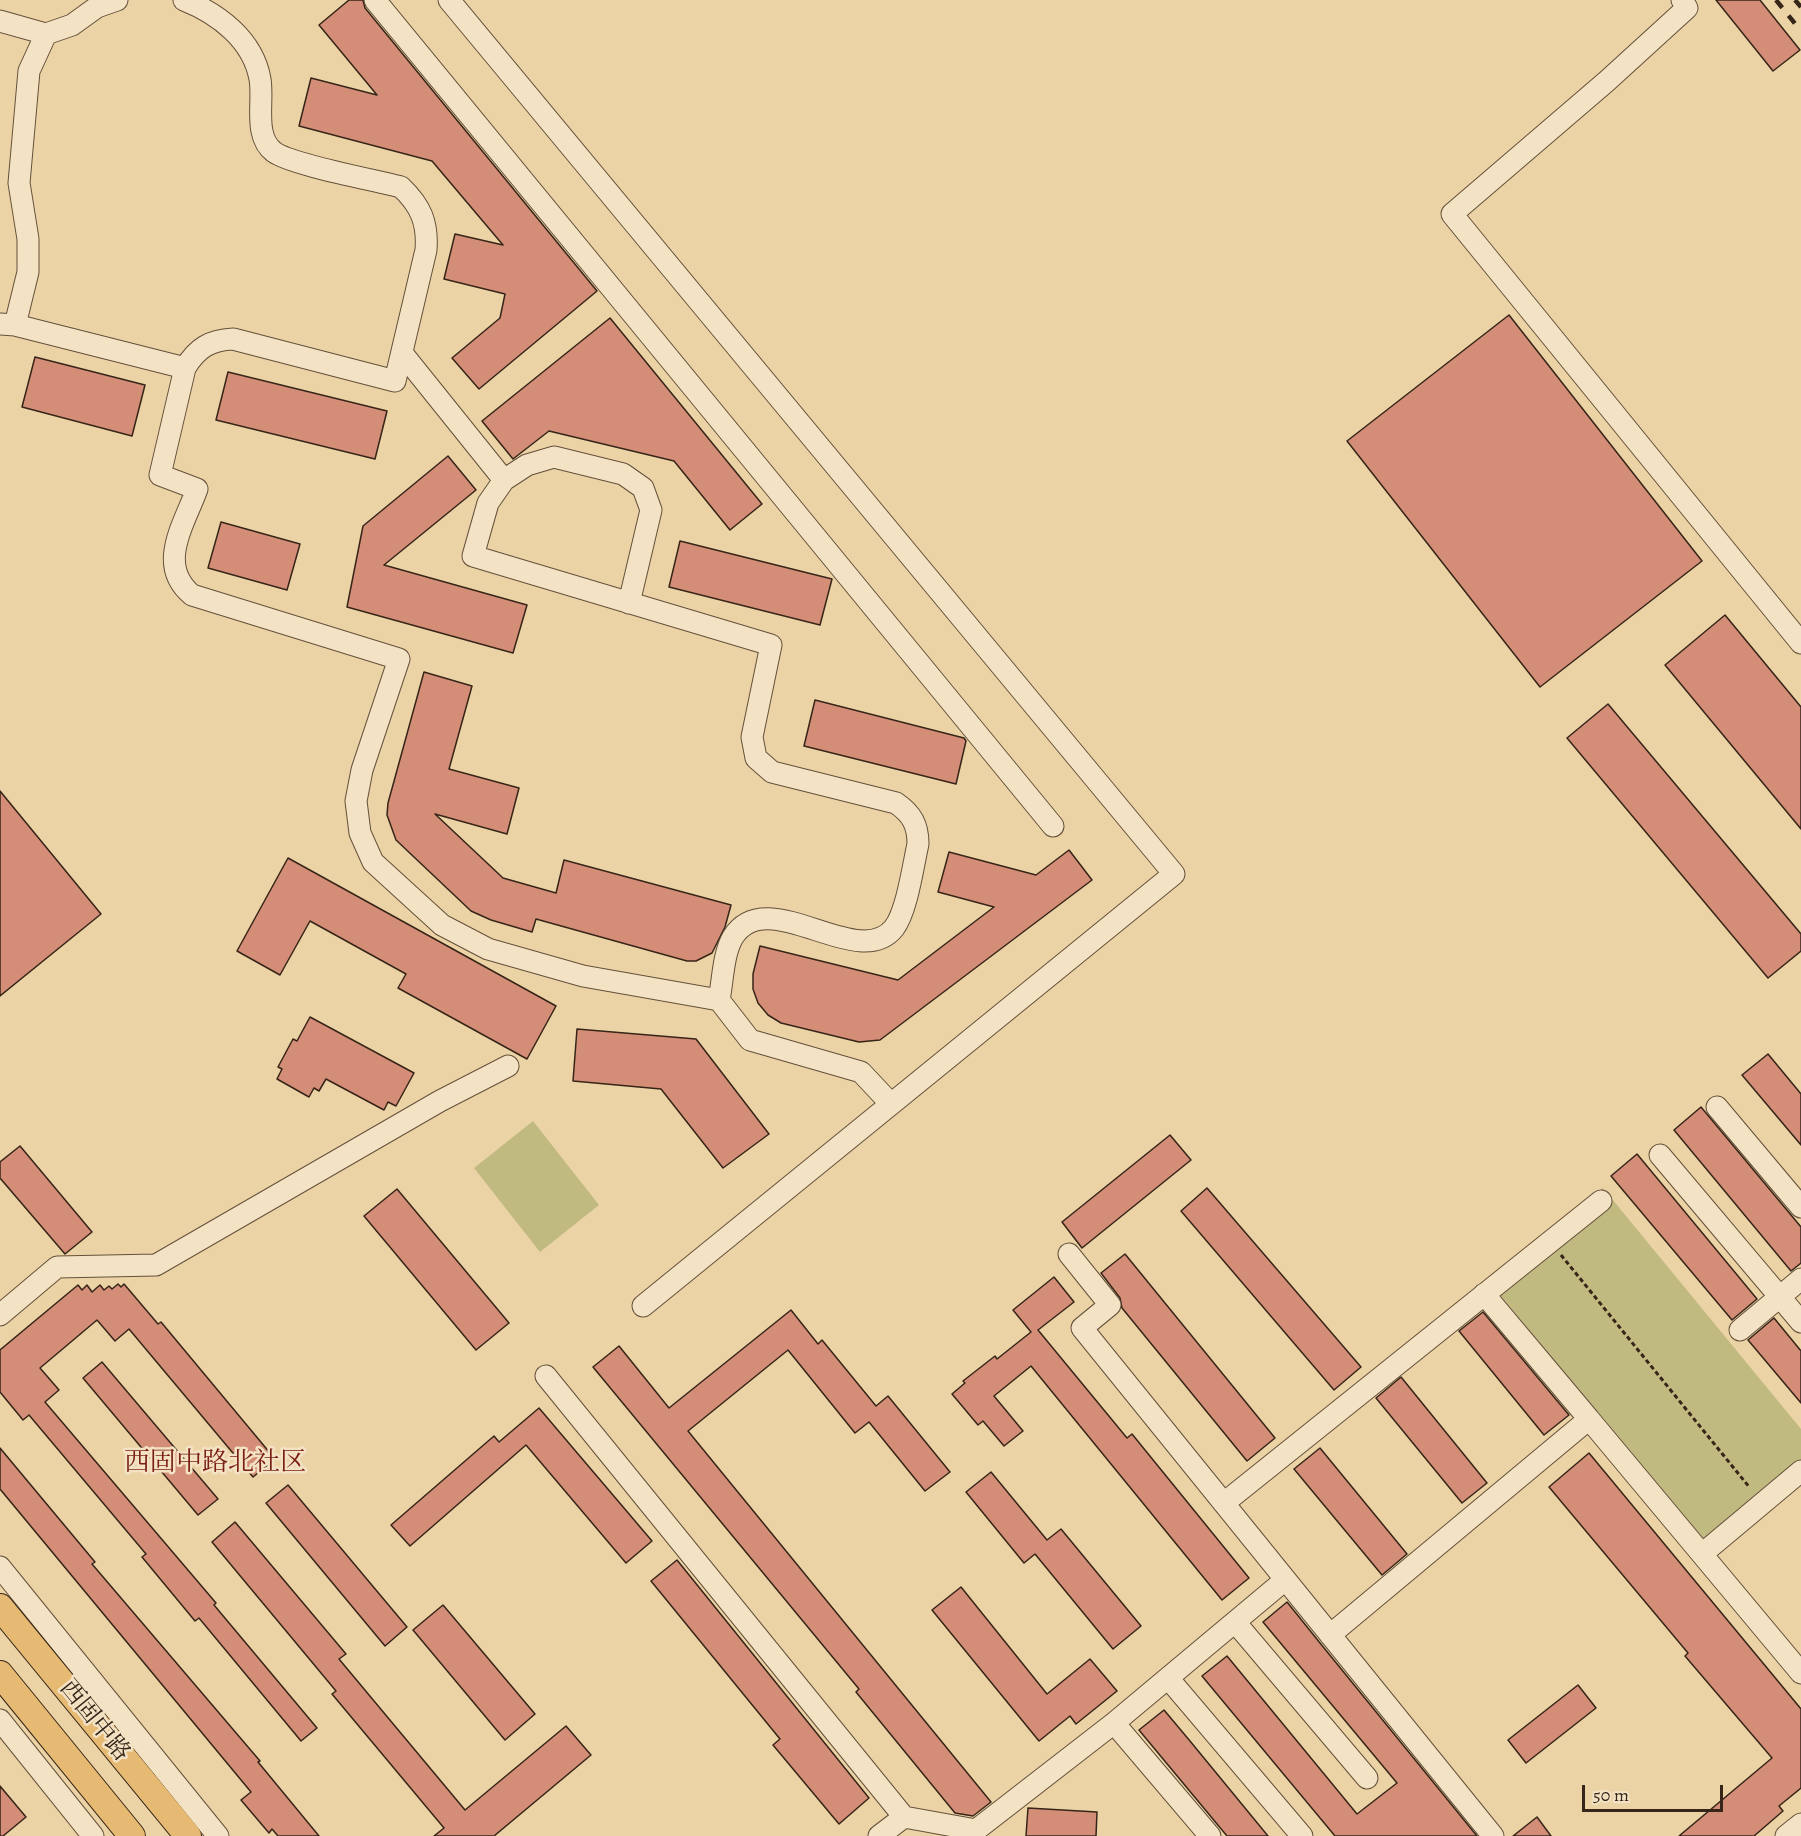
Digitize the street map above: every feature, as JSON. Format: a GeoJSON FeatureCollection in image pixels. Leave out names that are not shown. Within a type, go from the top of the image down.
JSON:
{"type":"FeatureCollection","features":[{"type":"Feature","properties":{"kind":"main road","name":"西固中路"},"geometry":{"type":"LineString","coordinates":[[0,1606],[188,1836]]}},
{"type":"Feature","properties":{"kind":"main road","name":"西固中路"},"geometry":{"type":"LineString","coordinates":[[0,1674],[132,1836]]}},
{"type":"Feature","properties":{"kind":"street"},"geometry":{"type":"LineString","coordinates":[[0,21],[46,34],[72,25],[97,7],[117,0]]}},
{"type":"Feature","properties":{"kind":"street"},"geometry":{"type":"LineString","coordinates":[[184,0],[219,16],[245,43],[260,77],[261,133],[273,151],[282,156],[401,187],[415,199],[426,223],[426,250],[395,381],[233,339],[218,340],[204,345],[193,355],[185,368],[160,475],[197,489],[174,551],[175,576],[182,587],[192,595],[399,659],[362,770],[356,801],[360,833],[374,862],[442,925],[488,949],[583,976],[719,1000],[750,1040],[861,1072],[891,1104]]}},
{"type":"Feature","properties":{"kind":"street"},"geometry":{"type":"LineString","coordinates":[[375,0],[1053,826]]}},
{"type":"Feature","properties":{"kind":"street"},"geometry":{"type":"LineString","coordinates":[[449,0],[1174,874],[643,1306]]}},
{"type":"Feature","properties":{"kind":"street"},"geometry":{"type":"LineString","coordinates":[[1682,0],[1687,8],[1607,81],[1452,214],[1801,643]]}},
{"type":"Feature","properties":{"kind":"street"},"geometry":{"type":"LineString","coordinates":[[46,34],[29,71],[19,183],[28,239],[28,272],[7,325],[185,368]]}},
{"type":"Feature","properties":{"kind":"street"},"geometry":{"type":"LineString","coordinates":[[402,353],[504,480]]}},
{"type":"Feature","properties":{"kind":"street"},"geometry":{"type":"LineString","coordinates":[[629,603],[651,510],[643,488],[623,474],[554,457],[527,465],[504,480],[488,503],[473,556],[629,603],[771,645],[752,736],[756,758],[772,772],[896,803],[906,810],[918,832],[918,844],[900,919],[887,935],[868,941],[792,925],[780,919],[766,918],[754,921],[734,937],[728,949],[719,1000]]}},
{"type":"Feature","properties":{"kind":"street"},"geometry":{"type":"LineString","coordinates":[[0,1315],[57,1267],[156,1265],[440,1101],[508,1066]]}},
{"type":"Feature","properties":{"kind":"street"},"geometry":{"type":"LineString","coordinates":[[1717,1107],[1801,1207]]}},
{"type":"Feature","properties":{"kind":"street"},"geometry":{"type":"LineString","coordinates":[[1660,1155],[1801,1322]]}},
{"type":"Feature","properties":{"kind":"street"},"geometry":{"type":"LineString","coordinates":[[1224,1503],[1601,1201]]}},
{"type":"Feature","properties":{"kind":"street"},"geometry":{"type":"LineString","coordinates":[[1069,1254],[1110,1305],[1082,1328],[1493,1836]]}},
{"type":"Feature","properties":{"kind":"street"},"geometry":{"type":"LineString","coordinates":[[1740,1330],[1801,1279]]}},
{"type":"Feature","properties":{"kind":"street"},"geometry":{"type":"LineString","coordinates":[[1484,1294],[1801,1672]]}},
{"type":"Feature","properties":{"kind":"street"},"geometry":{"type":"LineString","coordinates":[[546,1376],[904,1817],[976,1830],[1114,1723],[1286,1580]]}},
{"type":"Feature","properties":{"kind":"street"},"geometry":{"type":"LineString","coordinates":[[1330,1635],[1589,1419]]}},
{"type":"Feature","properties":{"kind":"street"},"geometry":{"type":"LineString","coordinates":[[1702,1554],[1801,1471]]}},
{"type":"Feature","properties":{"kind":"street"},"geometry":{"type":"LineString","coordinates":[[0,1567],[218,1836]]}},
{"type":"Feature","properties":{"kind":"street"},"geometry":{"type":"LineString","coordinates":[[1235,1622],[1367,1778]]}},
{"type":"Feature","properties":{"kind":"street"},"geometry":{"type":"LineString","coordinates":[[1168,1678],[1302,1836]]}},
{"type":"Feature","properties":{"kind":"street"},"geometry":{"type":"LineString","coordinates":[[0,1720],[93,1836]]}},
{"type":"Feature","properties":{"kind":"street"},"geometry":{"type":"LineString","coordinates":[[1114,1723],[1210,1836]]}},
{"type":"Feature","properties":{"kind":"street"},"geometry":{"type":"LineString","coordinates":[[879,1836],[904,1817]]}},
{"type":"Feature","properties":{"kind":"street"},"geometry":{"type":"LineString","coordinates":[[1786,1836],[1801,1824]]}},
{"type":"Feature","properties":{"kind":"path"},"geometry":{"type":"LineString","coordinates":[[1550,1242],[1762,1503]]}},
{"type":"Feature","properties":{"kind":"shaded area"},"geometry":{"type":"Polygon","coordinates":[[[533,1121],[599,1205],[540,1252],[474,1168],[533,1121]]]}},
{"type":"Feature","properties":{"kind":"shaded area"},"geometry":{"type":"Polygon","coordinates":[[[1603,1188],[1801,1429],[1801,1464],[1704,1543],[1489,1281],[1603,1188]]]}},
{"type":"Feature","properties":{"kind":"building"},"geometry":{"type":"Polygon","coordinates":[[[349,0],[363,0],[365,8],[597,291],[479,389],[452,358],[500,318],[505,294],[444,279],[455,234],[503,245],[432,161],[299,126],[311,78],[377,95],[319,25],[349,0]]]}},
{"type":"Feature","properties":{"kind":"building"},"geometry":{"type":"Polygon","coordinates":[[[1716,0],[1760,0],[1800,50],[1773,71],[1716,0]]]}},
{"type":"Feature","properties":{"kind":"building"},"geometry":{"type":"Polygon","coordinates":[[[1509,315],[1702,561],[1540,687],[1347,441],[1509,315]]]}},
{"type":"Feature","properties":{"kind":"building"},"geometry":{"type":"Polygon","coordinates":[[[610,318],[762,504],[730,530],[674,461],[549,431],[513,459],[482,421],[610,318]]]}},
{"type":"Feature","properties":{"kind":"building"},"geometry":{"type":"Polygon","coordinates":[[[35,357],[145,385],[132,436],[22,407],[35,357]]]}},
{"type":"Feature","properties":{"kind":"building"},"geometry":{"type":"Polygon","coordinates":[[[228,372],[387,411],[375,459],[216,420],[228,372]]]}},
{"type":"Feature","properties":{"kind":"building"},"geometry":{"type":"Polygon","coordinates":[[[448,456],[476,490],[384,565],[527,605],[513,653],[347,607],[363,526],[448,456]]]}},
{"type":"Feature","properties":{"kind":"building"},"geometry":{"type":"Polygon","coordinates":[[[221,522],[300,544],[287,590],[208,568],[221,522]]]}},
{"type":"Feature","properties":{"kind":"building"},"geometry":{"type":"Polygon","coordinates":[[[680,541],[832,579],[820,625],[669,587],[680,541]]]}},
{"type":"Feature","properties":{"kind":"building"},"geometry":{"type":"Polygon","coordinates":[[[1725,615],[1801,707],[1801,829],[1665,665],[1725,615]]]}},
{"type":"Feature","properties":{"kind":"building"},"geometry":{"type":"Polygon","coordinates":[[[424,672],[472,686],[449,769],[519,788],[507,834],[435,814],[503,878],[556,893],[564,860],[731,905],[725,927],[712,953],[696,961],[687,961],[536,919],[532,932],[491,920],[471,911],[396,840],[387,815],[388,803],[424,672]]]}},
{"type":"Feature","properties":{"kind":"building"},"geometry":{"type":"Polygon","coordinates":[[[815,700],[964,738],[966,741],[956,784],[804,746],[815,700]]]}},
{"type":"Feature","properties":{"kind":"building"},"geometry":{"type":"Polygon","coordinates":[[[1608,704],[1801,934],[1801,951],[1768,978],[1567,738],[1608,704]]]}},
{"type":"Feature","properties":{"kind":"building"},"geometry":{"type":"Polygon","coordinates":[[[0,791],[101,914],[0,996],[0,791]]]}},
{"type":"Feature","properties":{"kind":"building"},"geometry":{"type":"Polygon","coordinates":[[[1069,850],[1092,880],[880,1040],[859,1042],[781,1023],[768,1015],[758,1003],[753,989],[753,974],[760,946],[898,980],[994,907],[938,892],[949,852],[1036,875],[1069,850]]]}},
{"type":"Feature","properties":{"kind":"building"},"geometry":{"type":"Polygon","coordinates":[[[288,858],[556,1006],[527,1059],[398,988],[406,974],[310,921],[280,975],[237,951],[288,858]]]}},
{"type":"Feature","properties":{"kind":"building"},"geometry":{"type":"Polygon","coordinates":[[[310,1017],[414,1073],[396,1106],[388,1102],[384,1110],[326,1079],[319,1091],[314,1088],[309,1097],[277,1079],[282,1069],[278,1067],[293,1039],[297,1041],[310,1017]]]}},
{"type":"Feature","properties":{"kind":"building"},"geometry":{"type":"Polygon","coordinates":[[[577,1029],[696,1039],[769,1134],[723,1168],[661,1089],[573,1081],[577,1029]]]}},
{"type":"Feature","properties":{"kind":"building"},"geometry":{"type":"Polygon","coordinates":[[[1768,1054],[1801,1094],[1801,1145],[1742,1075],[1768,1054]]]}},
{"type":"Feature","properties":{"kind":"building"},"geometry":{"type":"Polygon","coordinates":[[[1701,1107],[1801,1227],[1801,1263],[1791,1271],[1674,1130],[1701,1107]]]}},
{"type":"Feature","properties":{"kind":"building"},"geometry":{"type":"Polygon","coordinates":[[[1170,1135],[1191,1160],[1082,1248],[1062,1222],[1170,1135]]]}},
{"type":"Feature","properties":{"kind":"building"},"geometry":{"type":"Polygon","coordinates":[[[20,1146],[92,1232],[65,1254],[0,1178],[0,1162],[20,1146]]]}},
{"type":"Feature","properties":{"kind":"building"},"geometry":{"type":"Polygon","coordinates":[[[1637,1154],[1757,1299],[1732,1320],[1611,1176],[1637,1154]]]}},
{"type":"Feature","properties":{"kind":"building"},"geometry":{"type":"Polygon","coordinates":[[[1207,1188],[1361,1367],[1334,1390],[1181,1211],[1207,1188]]]}},
{"type":"Feature","properties":{"kind":"building"},"geometry":{"type":"Polygon","coordinates":[[[397,1189],[509,1323],[476,1350],[364,1216],[397,1189]]]}},
{"type":"Feature","properties":{"kind":"building"},"geometry":{"type":"Polygon","coordinates":[[[1125,1254],[1275,1438],[1247,1461],[1122,1308],[1120,1298],[1101,1273],[1125,1254]]]}},
{"type":"Feature","properties":{"kind":"building"},"geometry":{"type":"Polygon","coordinates":[[[1054,1277],[1074,1302],[1038,1330],[1127,1438],[1132,1434],[1249,1578],[1222,1600],[1031,1366],[994,1396],[1023,1431],[1004,1446],[983,1421],[978,1425],[952,1394],[965,1383],[963,1381],[995,1356],[997,1359],[1031,1332],[1013,1310],[1054,1277]]]}},
{"type":"Feature","properties":{"kind":"building"},"geometry":{"type":"Polygon","coordinates":[[[118,1284],[121,1287],[124,1284],[158,1324],[161,1322],[275,1459],[253,1477],[129,1329],[115,1341],[97,1320],[40,1368],[59,1390],[45,1402],[216,1603],[214,1605],[317,1728],[301,1741],[199,1618],[195,1621],[142,1557],[146,1554],[29,1415],[23,1420],[0,1392],[0,1350],[78,1285],[82,1290],[87,1285],[92,1292],[100,1285],[104,1290],[109,1286],[112,1289],[118,1284]]]}},
{"type":"Feature","properties":{"kind":"building"},"geometry":{"type":"Polygon","coordinates":[[[791,1310],[818,1344],[822,1340],[876,1406],[888,1396],[950,1472],[925,1491],[869,1422],[855,1433],[788,1350],[688,1431],[991,1802],[973,1816],[955,1813],[856,1692],[859,1689],[593,1367],[619,1346],[669,1408],[791,1310]]]}},
{"type":"Feature","properties":{"kind":"building"},"geometry":{"type":"Polygon","coordinates":[[[1483,1312],[1569,1415],[1544,1435],[1459,1331],[1483,1312]]]}},
{"type":"Feature","properties":{"kind":"building"},"geometry":{"type":"Polygon","coordinates":[[[1774,1318],[1801,1351],[1801,1403],[1748,1340],[1774,1318]]]}},
{"type":"Feature","properties":{"kind":"building"},"geometry":{"type":"Polygon","coordinates":[[[102,1362],[218,1499],[198,1515],[83,1378],[102,1362]]]}},
{"type":"Feature","properties":{"kind":"building"},"geometry":{"type":"Polygon","coordinates":[[[1401,1377],[1487,1483],[1462,1503],[1376,1398],[1401,1377]]]}},
{"type":"Feature","properties":{"kind":"building"},"geometry":{"type":"Polygon","coordinates":[[[539,1408],[652,1541],[626,1563],[526,1445],[410,1546],[391,1525],[494,1436],[499,1442],[539,1408]]]}},
{"type":"Feature","properties":{"kind":"building"},"geometry":{"type":"Polygon","coordinates":[[[0,1448],[95,1562],[92,1564],[260,1761],[258,1762],[319,1836],[278,1836],[272,1829],[269,1833],[241,1800],[251,1792],[0,1489],[0,1448]]]}},
{"type":"Feature","properties":{"kind":"building"},"geometry":{"type":"Polygon","coordinates":[[[1320,1448],[1407,1554],[1382,1575],[1294,1469],[1320,1448]]]}},
{"type":"Feature","properties":{"kind":"building"},"geometry":{"type":"Polygon","coordinates":[[[1589,1453],[1801,1709],[1801,1788],[1779,1806],[1783,1811],[1754,1836],[1679,1836],[1772,1758],[1685,1656],[1688,1653],[1549,1487],[1589,1453]]]}},
{"type":"Feature","properties":{"kind":"building"},"geometry":{"type":"Polygon","coordinates":[[[991,1472],[1047,1540],[1061,1529],[1141,1626],[1113,1649],[1035,1554],[1024,1563],[966,1492],[991,1472]]]}},
{"type":"Feature","properties":{"kind":"building"},"geometry":{"type":"Polygon","coordinates":[[[288,1485],[407,1627],[385,1646],[266,1503],[288,1485]]]}},
{"type":"Feature","properties":{"kind":"building"},"geometry":{"type":"Polygon","coordinates":[[[235,1522],[346,1654],[339,1659],[465,1810],[566,1726],[591,1755],[494,1836],[434,1836],[444,1828],[332,1694],[336,1691],[212,1542],[235,1522]]]}},
{"type":"Feature","properties":{"kind":"building"},"geometry":{"type":"Polygon","coordinates":[[[677,1560],[869,1798],[839,1824],[773,1745],[780,1739],[651,1581],[677,1560]]]}},
{"type":"Feature","properties":{"kind":"building"},"geometry":{"type":"Polygon","coordinates":[[[961,1587],[1047,1694],[1090,1659],[1117,1691],[1076,1724],[1070,1716],[1039,1741],[932,1610],[961,1587]]]}},
{"type":"Feature","properties":{"kind":"building"},"geometry":{"type":"Polygon","coordinates":[[[1287,1602],[1477,1836],[1335,1836],[1202,1676],[1227,1656],[1357,1814],[1397,1783],[1263,1622],[1287,1602]]]}},
{"type":"Feature","properties":{"kind":"building"},"geometry":{"type":"Polygon","coordinates":[[[443,1605],[535,1714],[505,1740],[413,1630],[443,1605]]]}},
{"type":"Feature","properties":{"kind":"building"},"geometry":{"type":"Polygon","coordinates":[[[1578,1685],[1596,1708],[1526,1763],[1508,1740],[1578,1685]]]}},
{"type":"Feature","properties":{"kind":"building"},"geometry":{"type":"Polygon","coordinates":[[[1164,1710],[1268,1836],[1227,1836],[1139,1730],[1164,1710]]]}},
{"type":"Feature","properties":{"kind":"building"},"geometry":{"type":"Polygon","coordinates":[[[0,1786],[26,1817],[3,1836],[0,1836],[0,1786]]]}},
{"type":"Feature","properties":{"kind":"building"},"geometry":{"type":"Polygon","coordinates":[[[1028,1808],[1097,1812],[1096,1836],[1026,1836],[1028,1808]]]}},
{"type":"Feature","properties":{"kind":"building"},"geometry":{"type":"Polygon","coordinates":[[[1537,1817],[1551,1836],[1513,1836],[1537,1817]]]}},
{"type":"Feature","properties":{"kind":"railway"},"geometry":{"type":"LineString","coordinates":[[1776,0],[1801,31]]}},
{"type":"Feature","properties":{"kind":"railway"},"geometry":{"type":"LineString","coordinates":[[1795,0],[1801,7]]}},
{"type":"Feature","properties":{"kind":"district","name":"西固中路北社区"},"geometry":{"type":"Point","coordinates":[215,1464]}}]}
